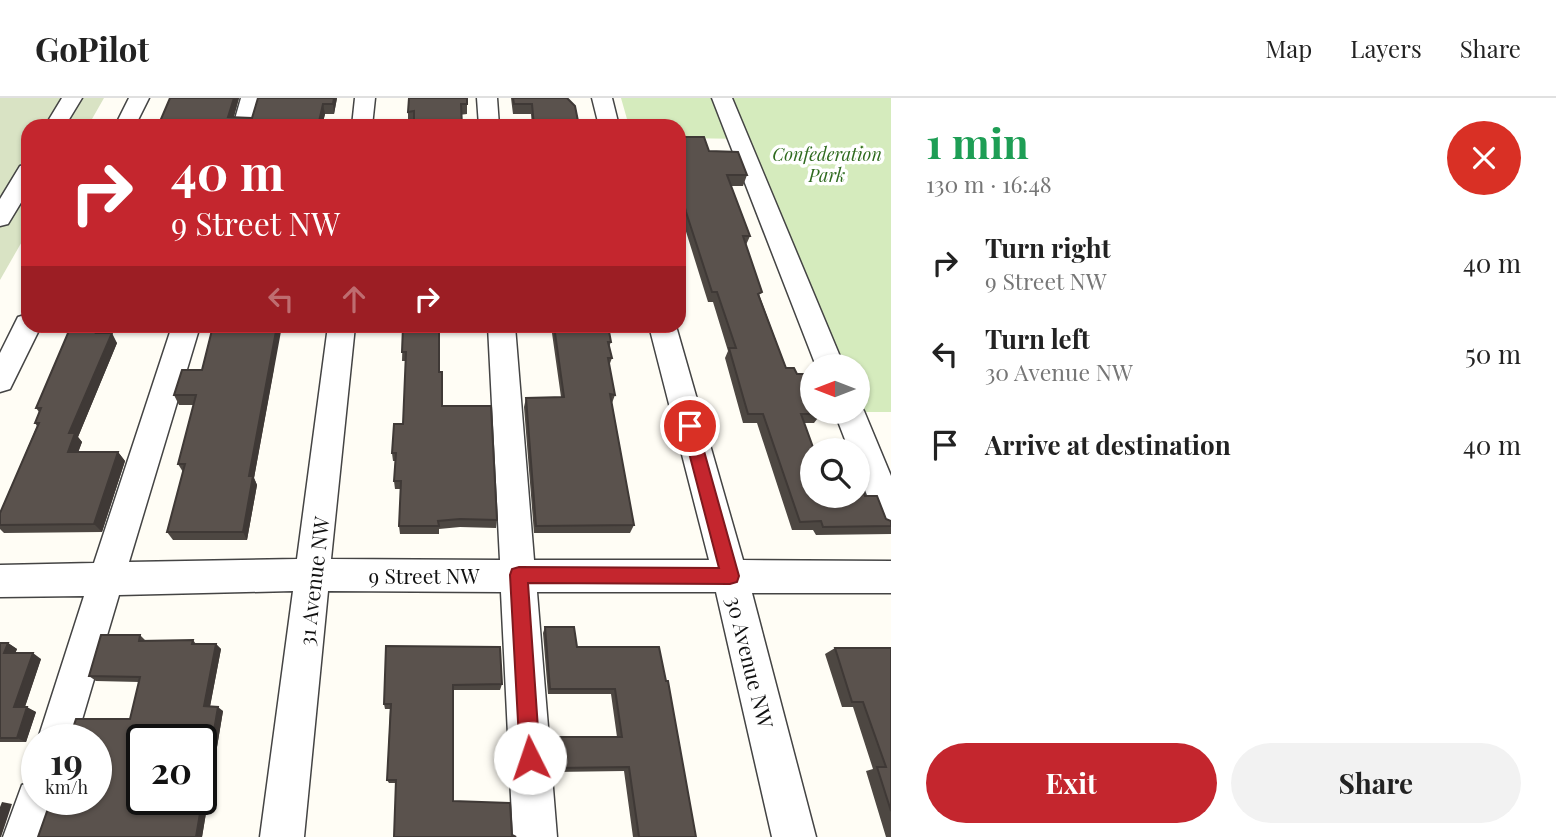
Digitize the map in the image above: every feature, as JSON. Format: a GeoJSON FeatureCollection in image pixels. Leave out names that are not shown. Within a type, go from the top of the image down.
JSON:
{"type":"FeatureCollection","features":[{"type":"Feature","properties":{"kind":"street"},"geometry":{"type":"LineString","coordinates":[[59,119],[72,98]]}},
{"type":"Feature","properties":{"kind":"street"},"geometry":{"type":"LineString","coordinates":[[128,119],[139,98]]}},
{"type":"Feature","properties":{"kind":"street"},"geometry":{"type":"LineString","coordinates":[[245,119],[251,98]]}},
{"type":"Feature","properties":{"kind":"street"},"geometry":{"type":"LineString","coordinates":[[363,119],[365,98]]}},
{"type":"Feature","properties":{"kind":"street"},"geometry":{"type":"LineString","coordinates":[[487,98],[488,119]]}},
{"type":"Feature","properties":{"kind":"street"},"geometry":{"type":"LineString","coordinates":[[602,98],[608,119]]}},
{"type":"Feature","properties":{"kind":"street"},"geometry":{"type":"LineString","coordinates":[[722,98],[825,354]]}},
{"type":"Feature","properties":{"kind":"street"},"geometry":{"type":"LineString","coordinates":[[3,208],[21,182]]}},
{"type":"Feature","properties":{"kind":"street"},"geometry":{"type":"LineString","coordinates":[[0,381],[24,333]]}},
{"type":"Feature","properties":{"kind":"street"},"geometry":{"type":"LineString","coordinates":[[61,724],[184,333]]}},
{"type":"Feature","properties":{"kind":"street","name":"31 Avenue NW"},"geometry":{"type":"LineString","coordinates":[[282,837],[340,333]]}},
{"type":"Feature","properties":{"kind":"street"},"geometry":{"type":"LineString","coordinates":[[502,333],[535,837]]}},
{"type":"Feature","properties":{"kind":"street","name":"30 Avenue NW"},"geometry":{"type":"LineString","coordinates":[[665,333],[730,576],[794,837]]}},
{"type":"Feature","properties":{"kind":"street"},"geometry":{"type":"LineString","coordinates":[[854,424],[891,516]]}},
{"type":"Feature","properties":{"kind":"street","name":"9 Street NW"},"geometry":{"type":"LineString","coordinates":[[0,581],[314,575],[891,577]]}},
{"type":"Feature","properties":{"kind":"street"},"geometry":{"type":"LineString","coordinates":[[25,837],[32,815]]}},
{"type":"Feature","properties":{"kind":"green space"},"geometry":{"type":"Polygon","coordinates":[[[0,98],[104,98],[92,119],[21,119],[21,243],[0,280],[0,98]]]}},
{"type":"Feature","properties":{"kind":"green space","name":"Confederation Park"},"geometry":{"type":"Polygon","coordinates":[[[621,98],[891,98],[891,412],[870,412],[870,354],[840,354],[747,139],[686,138],[686,119],[627,119],[621,98]]]}},
{"type":"Feature","properties":{"kind":"building"},"geometry":{"type":"Polygon","coordinates":[[[170,98],[234,98],[228,117],[252,118],[258,98],[334,98],[333,104],[323,104],[320,119],[161,119],[170,98]]]}},
{"type":"Feature","properties":{"kind":"building"},"geometry":{"type":"Polygon","coordinates":[[[409,98],[467,98],[467,104],[461,104],[462,119],[414,119],[414,111],[408,112],[409,98]]]}},
{"type":"Feature","properties":{"kind":"building"},"geometry":{"type":"Polygon","coordinates":[[[513,98],[567,98],[575,106],[578,119],[533,119],[532,104],[514,104],[513,98]]]}},
{"type":"Feature","properties":{"kind":"building"},"geometry":{"type":"Polygon","coordinates":[[[686,137],[704,137],[709,151],[738,152],[747,175],[727,175],[750,236],[743,236],[762,292],[758,294],[786,368],[794,368],[797,374],[800,374],[800,424],[805,424],[810,438],[800,438],[800,508],[870,508],[870,496],[877,496],[886,519],[891,521],[891,526],[823,527],[821,521],[800,522],[763,414],[748,414],[729,348],[736,348],[717,292],[712,292],[686,212],[686,137]]]}},
{"type":"Feature","properties":{"kind":"building"},"geometry":{"type":"Polygon","coordinates":[[[68,333],[112,333],[69,433],[75,433],[68,452],[118,452],[94,524],[0,525],[0,513],[39,423],[35,423],[41,408],[36,408],[68,333]]]}},
{"type":"Feature","properties":{"kind":"building"},"geometry":{"type":"Polygon","coordinates":[[[211,333],[276,333],[249,476],[253,476],[243,532],[167,532],[185,464],[178,464],[196,395],[174,395],[182,370],[202,370],[211,333]]]}},
{"type":"Feature","properties":{"kind":"building"},"geometry":{"type":"Polygon","coordinates":[[[403,333],[439,333],[442,406],[491,406],[497,520],[460,519],[438,521],[439,526],[399,526],[401,481],[394,481],[396,453],[392,453],[394,424],[403,424],[406,352],[402,352],[403,333]]]}},
{"type":"Feature","properties":{"kind":"building"},"geometry":{"type":"Polygon","coordinates":[[[555,333],[609,333],[611,342],[608,342],[612,358],[608,358],[615,395],[610,394],[634,525],[536,526],[526,398],[564,397],[555,333]]]}},
{"type":"Feature","properties":{"kind":"building"},"geometry":{"type":"Polygon","coordinates":[[[545,627],[574,627],[577,647],[659,647],[668,681],[696,837],[639,837],[629,767],[557,768],[554,737],[622,737],[615,689],[550,689],[545,627]]]}},
{"type":"Feature","properties":{"kind":"building"},"geometry":{"type":"Polygon","coordinates":[[[101,635],[140,635],[139,641],[193,640],[192,644],[216,644],[204,706],[218,707],[215,724],[126,724],[126,815],[200,815],[196,837],[38,837],[46,815],[112,815],[112,724],[74,724],[76,719],[130,719],[140,677],[89,676],[101,635]]]}},
{"type":"Feature","properties":{"kind":"building"},"geometry":{"type":"Polygon","coordinates":[[[0,643],[8,643],[4,653],[33,653],[14,707],[27,707],[17,738],[0,738],[0,643]]]}},
{"type":"Feature","properties":{"kind":"building"},"geometry":{"type":"Polygon","coordinates":[[[386,646],[500,647],[502,684],[453,685],[453,801],[510,803],[512,835],[516,837],[394,837],[396,780],[387,780],[391,704],[384,704],[386,646]]]}},
{"type":"Feature","properties":{"kind":"building"},"geometry":{"type":"Polygon","coordinates":[[[835,648],[891,648],[891,811],[877,767],[886,767],[863,702],[852,702],[835,648]]]}},
{"type":"Feature","properties":{"kind":"route"},"geometry":{"type":"LineString","coordinates":[[530,758],[519,575],[730,576],[690,426]]}}]}
